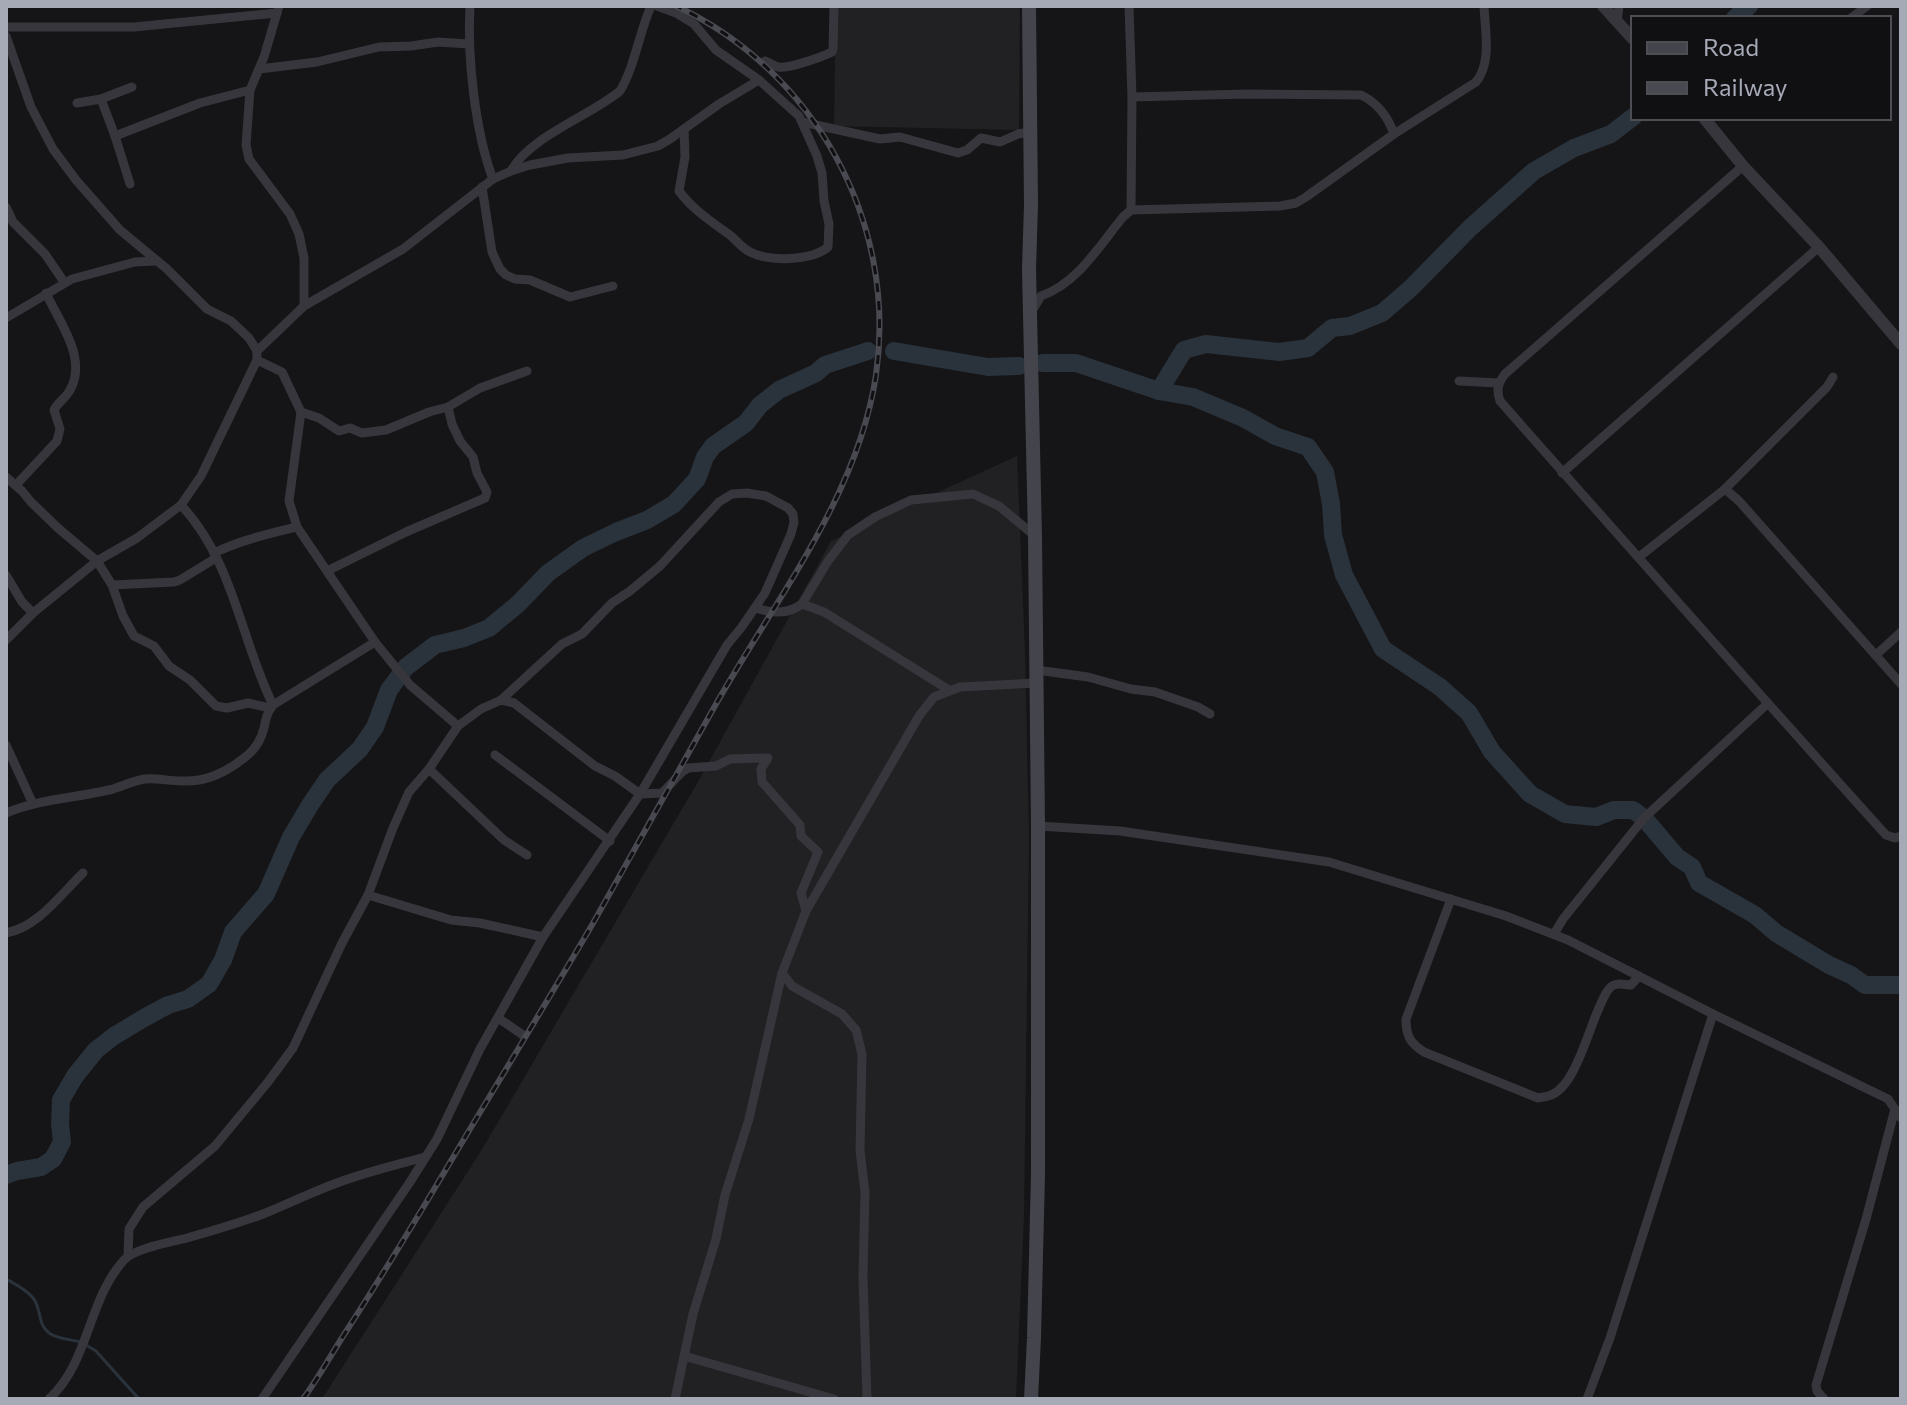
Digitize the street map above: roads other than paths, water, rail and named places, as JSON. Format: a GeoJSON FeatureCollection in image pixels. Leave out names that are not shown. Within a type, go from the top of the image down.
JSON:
{"type":"FeatureCollection","features":[{"type":"Feature","properties":{"kind":"main road"},"geometry":{"type":"LineString","coordinates":[[1029,6],[1030,316],[1038,826],[1038,1174],[1031,1399]]}},
{"type":"Feature","properties":{"kind":"street"},"geometry":{"type":"LineString","coordinates":[[470,6],[472,77],[493,179]]}},
{"type":"Feature","properties":{"kind":"street"},"geometry":{"type":"LineString","coordinates":[[511,171],[515,163],[535,145],[620,91],[642,29],[654,6],[676,13],[694,24],[711,46],[793,109],[802,122],[822,173],[829,224],[828,247],[810,256],[762,257],[745,250],[709,221],[680,194],[685,157],[684,129]]}},
{"type":"Feature","properties":{"kind":"street"},"geometry":{"type":"LineString","coordinates":[[765,61],[782,67],[832,52],[834,6]]}},
{"type":"Feature","properties":{"kind":"street"},"geometry":{"type":"LineString","coordinates":[[1129,6],[1131,210]]}},
{"type":"Feature","properties":{"kind":"street"},"geometry":{"type":"LineString","coordinates":[[1030,316],[1041,296],[1055,291],[1079,271],[1131,210],[1296,203],[1394,134],[1468,87],[1482,75],[1485,64],[1484,6]]}},
{"type":"Feature","properties":{"kind":"street"},"geometry":{"type":"LineString","coordinates":[[1603,6],[1631,37]]}},
{"type":"Feature","properties":{"kind":"street"},"geometry":{"type":"LineString","coordinates":[[1617,22],[1619,6]]}},
{"type":"Feature","properties":{"kind":"street"},"geometry":{"type":"LineString","coordinates":[[6,27],[134,27],[278,10],[250,90],[247,153],[290,214],[299,234],[304,258],[304,306]]}},
{"type":"Feature","properties":{"kind":"street"},"geometry":{"type":"LineString","coordinates":[[6,36],[31,107],[53,149],[95,204],[207,309],[231,321],[249,338],[257,356],[282,372],[301,412],[289,501],[297,527],[399,673],[458,726]]}},
{"type":"Feature","properties":{"kind":"street"},"geometry":{"type":"LineString","coordinates":[[259,69],[317,62],[379,47],[438,42],[469,44]]}},
{"type":"Feature","properties":{"kind":"street"},"geometry":{"type":"LineString","coordinates":[[6,640],[33,613],[97,561],[137,538],[181,505],[201,476],[257,356],[304,306],[403,249],[493,179],[511,171],[568,158],[623,155],[664,143],[759,80]]}},
{"type":"Feature","properties":{"kind":"street"},"geometry":{"type":"LineString","coordinates":[[77,103],[101,99],[132,87]]}},
{"type":"Feature","properties":{"kind":"street"},"geometry":{"type":"LineString","coordinates":[[115,136],[200,103],[250,90]]}},
{"type":"Feature","properties":{"kind":"street"},"geometry":{"type":"LineString","coordinates":[[1132,97],[1361,95],[1370,99],[1388,117],[1394,134]]}},
{"type":"Feature","properties":{"kind":"street"},"geometry":{"type":"LineString","coordinates":[[101,99],[130,184]]}},
{"type":"Feature","properties":{"kind":"street"},"geometry":{"type":"LineString","coordinates":[[1706,120],[1901,344]]}},
{"type":"Feature","properties":{"kind":"street"},"geometry":{"type":"LineString","coordinates":[[802,122],[880,139],[900,137],[958,153],[967,150],[981,138],[1000,142],[1030,132]]}},
{"type":"Feature","properties":{"kind":"street"},"geometry":{"type":"LineString","coordinates":[[1743,166],[1505,374],[1498,383],[1500,401],[1886,835],[1901,836]]}},
{"type":"Feature","properties":{"kind":"street"},"geometry":{"type":"LineString","coordinates":[[482,187],[492,252],[506,275],[530,280],[565,297],[613,286]]}},
{"type":"Feature","properties":{"kind":"street"},"geometry":{"type":"LineString","coordinates":[[6,207],[13,222],[45,254],[64,282]]}},
{"type":"Feature","properties":{"kind":"street"},"geometry":{"type":"LineString","coordinates":[[1562,473],[1819,247]]}},
{"type":"Feature","properties":{"kind":"street"},"geometry":{"type":"LineString","coordinates":[[6,318],[64,282],[135,262],[156,261]]}},
{"type":"Feature","properties":{"kind":"street"},"geometry":{"type":"LineString","coordinates":[[16,485],[57,441],[60,429],[54,410],[70,390],[75,372],[72,344],[46,293]]}},
{"type":"Feature","properties":{"kind":"street"},"geometry":{"type":"LineString","coordinates":[[301,412],[319,418],[335,430],[350,428],[362,433],[386,430],[448,407],[480,388],[527,371]]}},
{"type":"Feature","properties":{"kind":"street"},"geometry":{"type":"LineString","coordinates":[[1639,557],[1725,489],[1827,387],[1833,377]]}},
{"type":"Feature","properties":{"kind":"street"},"geometry":{"type":"LineString","coordinates":[[1459,381],[1498,383]]}},
{"type":"Feature","properties":{"kind":"street"},"geometry":{"type":"LineString","coordinates":[[327,571],[485,498],[487,492],[473,457],[460,441],[448,407]]}},
{"type":"Feature","properties":{"kind":"street"},"geometry":{"type":"LineString","coordinates":[[6,477],[97,561],[112,585],[134,636],[154,646],[169,666],[222,708],[248,703],[272,707]]}},
{"type":"Feature","properties":{"kind":"street"},"geometry":{"type":"LineString","coordinates":[[1725,489],[1901,684]]}},
{"type":"Feature","properties":{"kind":"street"},"geometry":{"type":"LineString","coordinates":[[128,1255],[129,1229],[143,1207],[215,1146],[293,1048],[368,895],[409,792],[458,726],[481,709],[501,700],[562,644],[582,634],[612,603],[660,566],[712,509],[732,494],[766,496],[783,503],[793,514],[794,522],[769,584],[722,653],[610,841],[543,937],[480,1049],[437,1139],[262,1399]]}},
{"type":"Feature","properties":{"kind":"street"},"geometry":{"type":"LineString","coordinates":[[755,608],[786,613],[802,604],[848,535],[875,517],[911,500],[973,494],[999,506],[1035,536]]}},
{"type":"Feature","properties":{"kind":"street"},"geometry":{"type":"LineString","coordinates":[[181,505],[194,519],[215,556],[238,608],[272,707]]}},
{"type":"Feature","properties":{"kind":"street"},"geometry":{"type":"LineString","coordinates":[[112,585],[174,582],[244,540],[297,527]]}},
{"type":"Feature","properties":{"kind":"street"},"geometry":{"type":"LineString","coordinates":[[6,575],[22,602],[33,613]]}},
{"type":"Feature","properties":{"kind":"street"},"geometry":{"type":"LineString","coordinates":[[802,604],[824,612],[949,690]]}},
{"type":"Feature","properties":{"kind":"street"},"geometry":{"type":"LineString","coordinates":[[1876,655],[1901,632]]}},
{"type":"Feature","properties":{"kind":"street"},"geometry":{"type":"LineString","coordinates":[[6,813],[33,804],[107,790],[132,781],[210,779],[223,773],[257,745],[267,713],[272,707],[375,642]]}},
{"type":"Feature","properties":{"kind":"street"},"geometry":{"type":"LineString","coordinates":[[675,1399],[693,1314],[745,1134],[782,973],[806,911],[919,716],[934,697],[949,690],[1059,672],[1155,692],[1210,714]]}},
{"type":"Feature","properties":{"kind":"street"},"geometry":{"type":"LineString","coordinates":[[501,700],[523,708],[595,766],[640,794],[662,793],[688,768],[716,766],[730,759],[768,758],[761,769],[762,782],[800,825],[801,836],[818,852],[801,893],[806,911]]}},
{"type":"Feature","properties":{"kind":"street"},"geometry":{"type":"LineString","coordinates":[[1554,934],[1644,818],[1767,704]]}},
{"type":"Feature","properties":{"kind":"street"},"geometry":{"type":"LineString","coordinates":[[6,745],[33,804]]}},
{"type":"Feature","properties":{"kind":"street"},"geometry":{"type":"LineString","coordinates":[[495,755],[610,841]]}},
{"type":"Feature","properties":{"kind":"street"},"geometry":{"type":"LineString","coordinates":[[429,769],[504,840],[527,855]]}},
{"type":"Feature","properties":{"kind":"street"},"geometry":{"type":"LineString","coordinates":[[1038,826],[1120,831],[1329,862],[1506,916],[1554,934],[1888,1099],[1898,1113],[1816,1385],[1824,1399]]}},
{"type":"Feature","properties":{"kind":"street"},"geometry":{"type":"LineString","coordinates":[[6,933],[33,922],[83,873]]}},
{"type":"Feature","properties":{"kind":"street"},"geometry":{"type":"LineString","coordinates":[[368,895],[451,920],[543,937]]}},
{"type":"Feature","properties":{"kind":"street"},"geometry":{"type":"LineString","coordinates":[[1451,899],[1406,1019],[1406,1033],[1412,1044],[1424,1052],[1538,1098],[1552,1095],[1565,1086],[1573,1073],[1591,1025],[1613,985],[1631,985],[1639,976]]}},
{"type":"Feature","properties":{"kind":"street"},"geometry":{"type":"LineString","coordinates":[[782,973],[792,986],[842,1014],[856,1030],[862,1054],[860,1151],[865,1192],[863,1277],[867,1399]]}},
{"type":"Feature","properties":{"kind":"street"},"geometry":{"type":"LineString","coordinates":[[1587,1399],[1610,1338],[1713,1014]]}},
{"type":"Feature","properties":{"kind":"street"},"geometry":{"type":"LineString","coordinates":[[498,1018],[523,1035]]}},
{"type":"Feature","properties":{"kind":"street"},"geometry":{"type":"LineString","coordinates":[[56,1397],[82,1350],[98,1299],[128,1255],[242,1221],[338,1182],[425,1157]]}},
{"type":"Feature","properties":{"kind":"street"},"geometry":{"type":"LineString","coordinates":[[684,1356],[834,1399]]}},
{"type":"Feature","properties":{"kind":"waterway"},"geometry":{"type":"LineString","coordinates":[[1737,16],[1749,6]]}},
{"type":"Feature","properties":{"kind":"waterway"},"geometry":{"type":"LineString","coordinates":[[1159,391],[1184,350],[1206,344],[1279,352],[1308,348],[1332,328],[1350,326],[1382,313],[1534,171],[1574,148],[1611,134],[1631,119]]}},
{"type":"Feature","properties":{"kind":"waterway"},"geometry":{"type":"LineString","coordinates":[[6,1175],[41,1167],[53,1159],[62,1142],[61,1100],[96,1050],[144,1018],[168,1005],[188,999],[209,984],[223,960],[233,932],[266,894],[291,837],[310,805],[327,780],[360,749],[375,727],[389,690],[406,667],[435,645],[489,628],[548,573],[583,548],[647,520],[674,504],[697,479],[713,446],[746,423],[760,405],[779,390],[816,373],[825,365],[868,351]]}},
{"type":"Feature","properties":{"kind":"waterway"},"geometry":{"type":"LineString","coordinates":[[894,351],[988,367],[1019,366]]}},
{"type":"Feature","properties":{"kind":"waterway"},"geometry":{"type":"LineString","coordinates":[[1042,363],[1076,363],[1159,391],[1193,397],[1243,418],[1275,436],[1308,447],[1325,472],[1333,535],[1344,575],[1383,649],[1440,687],[1469,713],[1492,752],[1530,794],[1565,814],[1596,817],[1614,810],[1633,810],[1644,818],[1677,857],[1692,867],[1699,883],[1865,985],[1901,985]]}},
{"type":"Feature","properties":{"kind":"waterway"},"geometry":{"type":"LineString","coordinates":[[6,1279],[33,1298],[49,1333],[80,1342]]}},
{"type":"Feature","properties":{"kind":"waterway"},"geometry":{"type":"LineString","coordinates":[[86,1345],[96,1351],[139,1399]]}},
{"type":"Feature","properties":{"kind":"railway"},"geometry":{"type":"LineString","coordinates":[[303,1399],[559,981],[716,704],[811,546],[852,463],[866,420],[876,375],[879,318],[874,262],[859,209],[836,158],[806,111],[769,70],[725,34],[676,6]]}}]}
